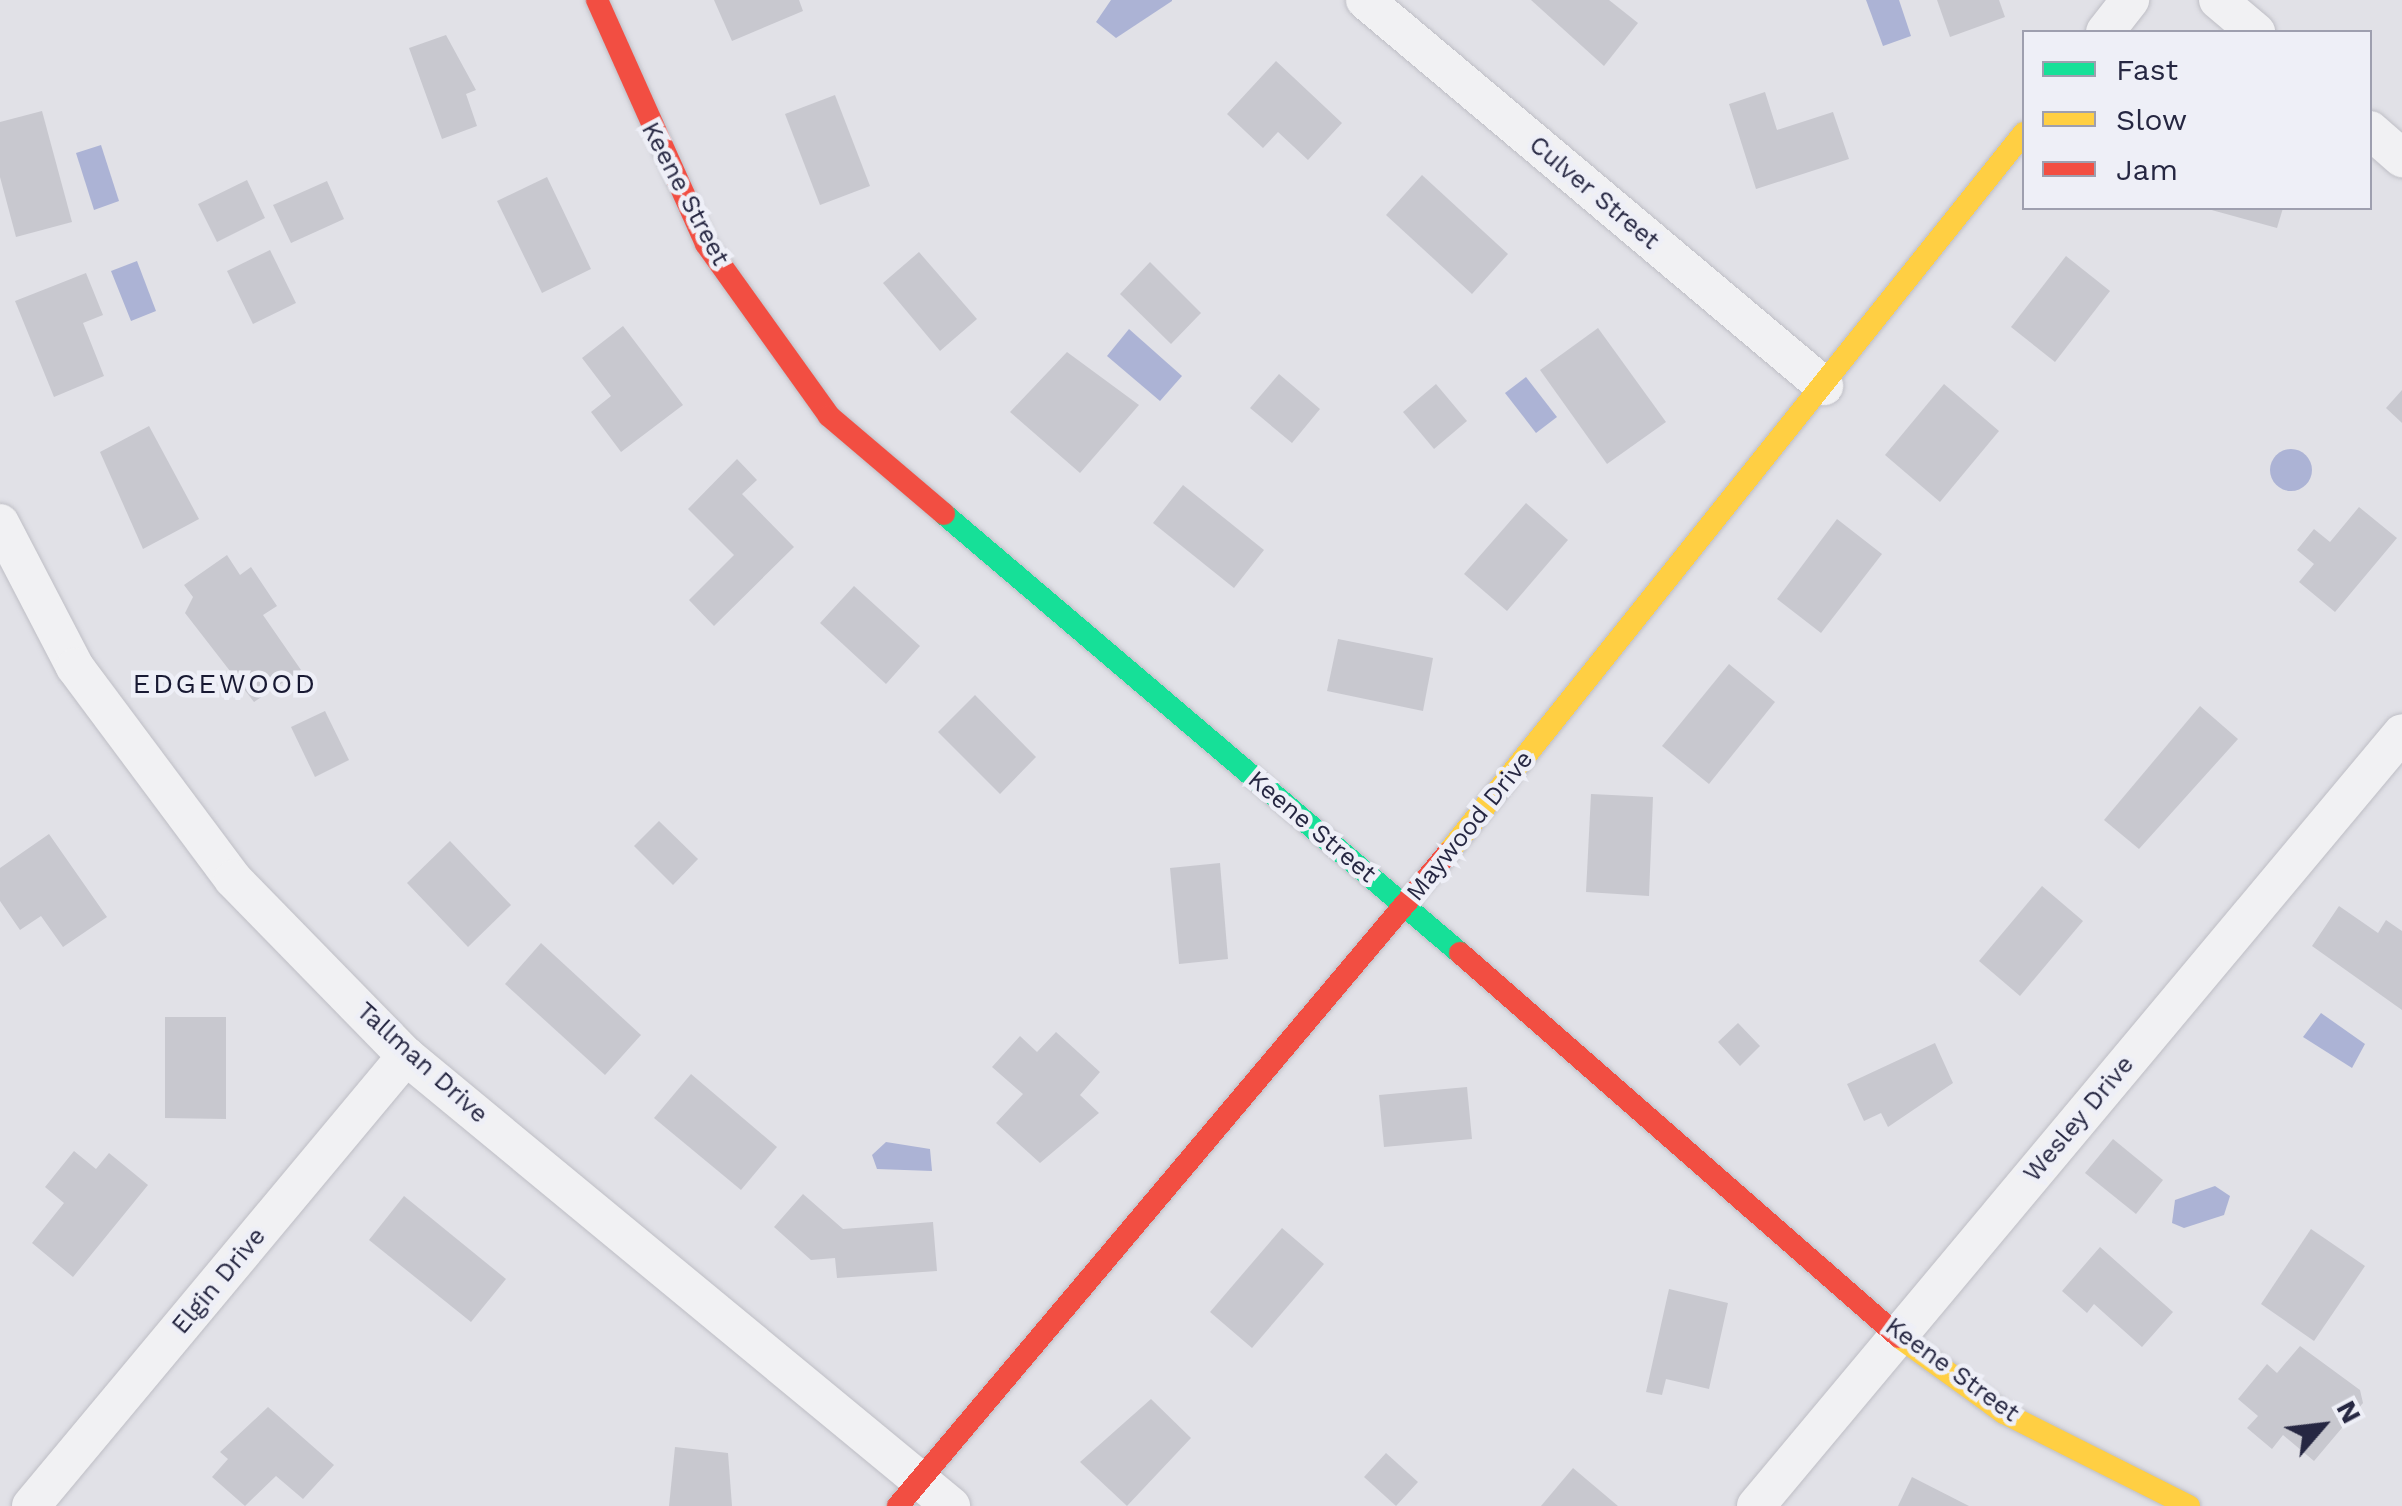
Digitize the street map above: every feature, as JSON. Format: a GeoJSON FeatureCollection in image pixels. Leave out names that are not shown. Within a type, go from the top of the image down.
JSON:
{"type":"FeatureCollection","features":[{"type":"Feature","properties":{"kind":"street","name":"Keene Street"},"geometry":{"type":"LineString","coordinates":[[597,0],[706,244],[829,416],[1831,1269],[1897,1336],[2004,1413],[2188,1506]]}},
{"type":"Feature","properties":{"kind":"street","name":"Culver Street"},"geometry":{"type":"LineString","coordinates":[[1365,0],[1824,386]]}},
{"type":"Feature","properties":{"kind":"street"},"geometry":{"type":"LineString","coordinates":[[2106,30],[2130,0]]}},
{"type":"Feature","properties":{"kind":"street"},"geometry":{"type":"LineString","coordinates":[[2218,0],[2254,30]]}},
{"type":"Feature","properties":{"kind":"street"},"geometry":{"type":"LineString","coordinates":[[2372,132],[2402,158]]}},
{"type":"Feature","properties":{"kind":"street","name":"Maywood Drive"},"geometry":{"type":"LineString","coordinates":[[909,1493],[1405,906],[2022,137]]}},
{"type":"Feature","properties":{"kind":"street","name":"Tallman Drive"},"geometry":{"type":"LineString","coordinates":[[0,524],[74,667],[148,774],[233,880],[406,1056],[909,1493],[951,1506]]}},
{"type":"Feature","properties":{"kind":"street","name":"Wesley Drive"},"geometry":{"type":"LineString","coordinates":[[1756,1506],[1897,1336],[2387,781],[2402,733]]}},
{"type":"Feature","properties":{"kind":"street","name":"Elgin Drive"},"geometry":{"type":"LineString","coordinates":[[31,1506],[406,1056]]}},
{"type":"Feature","properties":{"kind":"water"},"geometry":{"type":"Polygon","coordinates":[[[1111,0],[1172,1],[1116,38],[1096,22],[1111,0]]]}},
{"type":"Feature","properties":{"kind":"water"},"geometry":{"type":"Polygon","coordinates":[[[1866,0],[1899,0],[1911,36],[1883,46],[1866,0]]]}},
{"type":"Feature","properties":{"kind":"water"},"geometry":{"type":"Polygon","coordinates":[[[101,145],[119,201],[94,210],[76,153],[101,145]]]}},
{"type":"Feature","properties":{"kind":"water"},"geometry":{"type":"Polygon","coordinates":[[[137,261],[156,311],[131,321],[111,271],[137,261]]]}},
{"type":"Feature","properties":{"kind":"water"},"geometry":{"type":"Polygon","coordinates":[[[1129,329],[1182,376],[1160,401],[1107,356],[1129,329]]]}},
{"type":"Feature","properties":{"kind":"water"},"geometry":{"type":"Polygon","coordinates":[[[1526,377],[1557,417],[1536,433],[1505,393],[1526,377]]]}},
{"type":"Feature","properties":{"kind":"water"},"geometry":{"type":"Polygon","coordinates":[[[2291,449],[2306,455],[2312,470],[2306,485],[2291,491],[2276,485],[2270,470],[2276,455],[2291,449]]]}},
{"type":"Feature","properties":{"kind":"water"},"geometry":{"type":"Polygon","coordinates":[[[2321,1013],[2365,1044],[2352,1068],[2303,1037],[2321,1013]]]}},
{"type":"Feature","properties":{"kind":"water"},"geometry":{"type":"Polygon","coordinates":[[[886,1142],[930,1149],[932,1171],[877,1169],[872,1155],[886,1142]]]}},
{"type":"Feature","properties":{"kind":"water"},"geometry":{"type":"Polygon","coordinates":[[[2215,1186],[2230,1196],[2224,1215],[2184,1228],[2172,1223],[2175,1200],[2215,1186]]]}},
{"type":"Feature","properties":{"kind":"building"},"geometry":{"type":"Polygon","coordinates":[[[714,0],[799,0],[803,11],[732,41],[714,0]]]}},
{"type":"Feature","properties":{"kind":"building"},"geometry":{"type":"Polygon","coordinates":[[[1531,0],[1609,0],[1638,23],[1604,66],[1531,0]]]}},
{"type":"Feature","properties":{"kind":"building"},"geometry":{"type":"Polygon","coordinates":[[[1937,0],[1999,0],[2005,17],[1950,37],[1937,0]]]}},
{"type":"Feature","properties":{"kind":"building"},"geometry":{"type":"Polygon","coordinates":[[[446,35],[476,90],[466,94],[477,126],[442,139],[409,48],[446,35]]]}},
{"type":"Feature","properties":{"kind":"building"},"geometry":{"type":"Polygon","coordinates":[[[1276,61],[1342,123],[1308,160],[1278,132],[1263,148],[1227,114],[1276,61]]]}},
{"type":"Feature","properties":{"kind":"building"},"geometry":{"type":"Polygon","coordinates":[[[1765,92],[1777,130],[1833,112],[1849,159],[1756,189],[1729,104],[1765,92]]]}},
{"type":"Feature","properties":{"kind":"building"},"geometry":{"type":"Polygon","coordinates":[[[835,95],[870,186],[820,205],[785,114],[835,95]]]}},
{"type":"Feature","properties":{"kind":"building"},"geometry":{"type":"Polygon","coordinates":[[[42,111],[72,222],[16,237],[0,177],[0,122],[42,111]]]}},
{"type":"Feature","properties":{"kind":"building"},"geometry":{"type":"Polygon","coordinates":[[[1422,175],[1508,254],[1472,294],[1386,215],[1422,175]]]}},
{"type":"Feature","properties":{"kind":"building"},"geometry":{"type":"Polygon","coordinates":[[[547,177],[591,269],[542,293],[497,201],[547,177]]]}},
{"type":"Feature","properties":{"kind":"building"},"geometry":{"type":"Polygon","coordinates":[[[247,180],[265,218],[217,242],[198,204],[247,180]]]}},
{"type":"Feature","properties":{"kind":"building"},"geometry":{"type":"Polygon","coordinates":[[[327,181],[344,219],[291,243],[273,205],[327,181]]]}},
{"type":"Feature","properties":{"kind":"building"},"geometry":{"type":"Polygon","coordinates":[[[2212,210],[2282,210],[2277,228],[2212,210]]]}},
{"type":"Feature","properties":{"kind":"building"},"geometry":{"type":"Polygon","coordinates":[[[270,250],[296,303],[253,324],[227,271],[270,250]]]}},
{"type":"Feature","properties":{"kind":"building"},"geometry":{"type":"Polygon","coordinates":[[[919,252],[977,319],[940,351],[883,283],[919,252]]]}},
{"type":"Feature","properties":{"kind":"building"},"geometry":{"type":"Polygon","coordinates":[[[2066,256],[2110,291],[2055,362],[2011,327],[2066,256]]]}},
{"type":"Feature","properties":{"kind":"building"},"geometry":{"type":"Polygon","coordinates":[[[1150,262],[1201,313],[1171,344],[1120,294],[1150,262]]]}},
{"type":"Feature","properties":{"kind":"building"},"geometry":{"type":"Polygon","coordinates":[[[86,273],[103,315],[83,323],[104,376],[54,397],[15,301],[86,273]]]}},
{"type":"Feature","properties":{"kind":"building"},"geometry":{"type":"Polygon","coordinates":[[[623,326],[683,405],[621,452],[591,412],[611,396],[582,358],[623,326]]]}},
{"type":"Feature","properties":{"kind":"building"},"geometry":{"type":"Polygon","coordinates":[[[1598,328],[1666,422],[1607,464],[1540,370],[1598,328]]]}},
{"type":"Feature","properties":{"kind":"building"},"geometry":{"type":"Polygon","coordinates":[[[1067,352],[1139,405],[1080,473],[1010,412],[1067,352]]]}},
{"type":"Feature","properties":{"kind":"building"},"geometry":{"type":"Polygon","coordinates":[[[1279,374],[1320,409],[1292,443],[1250,408],[1279,374]]]}},
{"type":"Feature","properties":{"kind":"building"},"geometry":{"type":"Polygon","coordinates":[[[1436,384],[1467,421],[1434,449],[1403,412],[1436,384]]]}},
{"type":"Feature","properties":{"kind":"building"},"geometry":{"type":"Polygon","coordinates":[[[1944,384],[1999,431],[1940,502],[1885,455],[1944,384]]]}},
{"type":"Feature","properties":{"kind":"building"},"geometry":{"type":"Polygon","coordinates":[[[2402,390],[2402,423],[2386,408],[2402,390]]]}},
{"type":"Feature","properties":{"kind":"building"},"geometry":{"type":"Polygon","coordinates":[[[149,426],[199,519],[143,549],[100,452],[149,426]]]}},
{"type":"Feature","properties":{"kind":"building"},"geometry":{"type":"Polygon","coordinates":[[[737,459],[757,480],[742,494],[794,547],[714,626],[689,600],[734,555],[688,509],[737,459]]]}},
{"type":"Feature","properties":{"kind":"building"},"geometry":{"type":"Polygon","coordinates":[[[1183,485],[1264,550],[1234,588],[1153,523],[1183,485]]]}},
{"type":"Feature","properties":{"kind":"building"},"geometry":{"type":"Polygon","coordinates":[[[1526,503],[1568,540],[1507,611],[1464,574],[1526,503]]]}},
{"type":"Feature","properties":{"kind":"building"},"geometry":{"type":"Polygon","coordinates":[[[2359,507],[2397,538],[2335,612],[2299,582],[2314,564],[2297,550],[2314,529],[2330,542],[2359,507]]]}},
{"type":"Feature","properties":{"kind":"building"},"geometry":{"type":"Polygon","coordinates":[[[1837,519],[1882,554],[1821,633],[1777,599],[1837,519]]]}},
{"type":"Feature","properties":{"kind":"building"},"geometry":{"type":"Polygon","coordinates":[[[227,555],[240,575],[251,567],[277,606],[263,615],[301,670],[254,702],[185,613],[193,597],[184,585],[227,555]]]}},
{"type":"Feature","properties":{"kind":"building"},"geometry":{"type":"Polygon","coordinates":[[[854,586],[920,646],[886,684],[820,623],[854,586]]]}},
{"type":"Feature","properties":{"kind":"building"},"geometry":{"type":"Polygon","coordinates":[[[1338,639],[1433,658],[1423,711],[1327,691],[1338,639]]]}},
{"type":"Feature","properties":{"kind":"building"},"geometry":{"type":"Polygon","coordinates":[[[1729,664],[1775,702],[1709,784],[1662,746],[1729,664]]]}},
{"type":"Feature","properties":{"kind":"building"},"geometry":{"type":"Polygon","coordinates":[[[975,695],[1036,757],[1000,794],[938,732],[975,695]]]}},
{"type":"Feature","properties":{"kind":"building"},"geometry":{"type":"Polygon","coordinates":[[[2200,706],[2238,739],[2139,849],[2104,820],[2200,706]]]}},
{"type":"Feature","properties":{"kind":"building"},"geometry":{"type":"Polygon","coordinates":[[[325,711],[349,760],[315,777],[291,727],[325,711]]]}},
{"type":"Feature","properties":{"kind":"building"},"geometry":{"type":"Polygon","coordinates":[[[1591,794],[1653,797],[1649,896],[1586,892],[1591,794]]]}},
{"type":"Feature","properties":{"kind":"building"},"geometry":{"type":"Polygon","coordinates":[[[659,821],[698,859],[673,885],[634,846],[659,821]]]}},
{"type":"Feature","properties":{"kind":"building"},"geometry":{"type":"Polygon","coordinates":[[[49,834],[107,917],[63,947],[41,916],[20,930],[0,901],[0,868],[49,834]]]}},
{"type":"Feature","properties":{"kind":"building"},"geometry":{"type":"Polygon","coordinates":[[[450,841],[511,905],[468,947],[407,883],[450,841]]]}},
{"type":"Feature","properties":{"kind":"building"},"geometry":{"type":"Polygon","coordinates":[[[1220,863],[1228,959],[1179,964],[1170,868],[1220,863]]]}},
{"type":"Feature","properties":{"kind":"building"},"geometry":{"type":"Polygon","coordinates":[[[2042,886],[2083,921],[2020,996],[1979,961],[2042,886]]]}},
{"type":"Feature","properties":{"kind":"building"},"geometry":{"type":"Polygon","coordinates":[[[2339,906],[2378,933],[2386,920],[2402,931],[2402,1010],[2312,946],[2339,906]]]}},
{"type":"Feature","properties":{"kind":"building"},"geometry":{"type":"Polygon","coordinates":[[[541,943],[641,1035],[605,1075],[505,984],[541,943]]]}},
{"type":"Feature","properties":{"kind":"building"},"geometry":{"type":"Polygon","coordinates":[[[165,1017],[226,1017],[226,1119],[165,1118],[165,1017]]]}},
{"type":"Feature","properties":{"kind":"building"},"geometry":{"type":"Polygon","coordinates":[[[1738,1023],[1760,1046],[1740,1066],[1718,1042],[1738,1023]]]}},
{"type":"Feature","properties":{"kind":"building"},"geometry":{"type":"Polygon","coordinates":[[[1056,1032],[1100,1072],[1080,1095],[1099,1113],[1040,1163],[996,1123],[1023,1094],[992,1067],[1020,1036],[1037,1052],[1056,1032]]]}},
{"type":"Feature","properties":{"kind":"building"},"geometry":{"type":"Polygon","coordinates":[[[1935,1043],[1953,1083],[1888,1127],[1881,1113],[1864,1121],[1847,1084],[1935,1043]]]}},
{"type":"Feature","properties":{"kind":"building"},"geometry":{"type":"Polygon","coordinates":[[[691,1074],[777,1147],[741,1190],[654,1118],[691,1074]]]}},
{"type":"Feature","properties":{"kind":"building"},"geometry":{"type":"Polygon","coordinates":[[[1467,1087],[1472,1139],[1384,1147],[1379,1095],[1467,1087]]]}},
{"type":"Feature","properties":{"kind":"building"},"geometry":{"type":"Polygon","coordinates":[[[2113,1139],[2163,1180],[2136,1214],[2085,1173],[2113,1139]]]}},
{"type":"Feature","properties":{"kind":"building"},"geometry":{"type":"Polygon","coordinates":[[[74,1151],[96,1169],[109,1153],[148,1185],[73,1277],[32,1243],[64,1203],[45,1187],[74,1151]]]}},
{"type":"Feature","properties":{"kind":"building"},"geometry":{"type":"Polygon","coordinates":[[[803,1194],[843,1229],[933,1222],[937,1271],[837,1278],[835,1258],[811,1260],[774,1227],[803,1194]]]}},
{"type":"Feature","properties":{"kind":"building"},"geometry":{"type":"Polygon","coordinates":[[[404,1196],[506,1279],[471,1322],[369,1240],[404,1196]]]}},
{"type":"Feature","properties":{"kind":"building"},"geometry":{"type":"Polygon","coordinates":[[[1282,1228],[1324,1264],[1252,1348],[1210,1312],[1282,1228]]]}},
{"type":"Feature","properties":{"kind":"building"},"geometry":{"type":"Polygon","coordinates":[[[2311,1229],[2365,1266],[2314,1341],[2261,1304],[2311,1229]]]}},
{"type":"Feature","properties":{"kind":"building"},"geometry":{"type":"Polygon","coordinates":[[[2100,1247],[2173,1312],[2142,1347],[2094,1304],[2087,1313],[2062,1291],[2100,1247]]]}},
{"type":"Feature","properties":{"kind":"building"},"geometry":{"type":"Polygon","coordinates":[[[1669,1289],[1728,1303],[1709,1389],[1666,1379],[1662,1395],[1646,1392],[1669,1289]]]}},
{"type":"Feature","properties":{"kind":"building"},"geometry":{"type":"Polygon","coordinates":[[[2300,1346],[2360,1390],[2363,1403],[2314,1461],[2283,1435],[2272,1449],[2247,1428],[2258,1416],[2238,1399],[2267,1364],[2277,1373],[2300,1346]]]}},
{"type":"Feature","properties":{"kind":"building"},"geometry":{"type":"Polygon","coordinates":[[[1151,1399],[1191,1438],[1127,1506],[1080,1462],[1151,1399]]]}},
{"type":"Feature","properties":{"kind":"building"},"geometry":{"type":"Polygon","coordinates":[[[268,1407],[334,1465],[303,1499],[276,1476],[245,1506],[212,1477],[228,1459],[220,1452],[268,1407]]]}},
{"type":"Feature","properties":{"kind":"building"},"geometry":{"type":"Polygon","coordinates":[[[675,1447],[728,1453],[732,1506],[669,1506],[675,1447]]]}},
{"type":"Feature","properties":{"kind":"building"},"geometry":{"type":"Polygon","coordinates":[[[1386,1453],[1418,1482],[1396,1506],[1364,1477],[1386,1453]]]}},
{"type":"Feature","properties":{"kind":"building"},"geometry":{"type":"Polygon","coordinates":[[[1573,1468],[1618,1506],[1541,1506],[1573,1468]]]}},
{"type":"Feature","properties":{"kind":"building"},"geometry":{"type":"Polygon","coordinates":[[[1912,1477],[1969,1506],[1898,1506],[1912,1477]]]}},
{"type":"Feature","properties":{"kind":"traffic: fast"},"geometry":{"type":"LineString","coordinates":[[944,514],[1460,953]]}},
{"type":"Feature","properties":{"kind":"traffic: slow"},"geometry":{"type":"LineString","coordinates":[[1448,853],[2022,136]]}},
{"type":"Feature","properties":{"kind":"traffic: slow"},"geometry":{"type":"LineString","coordinates":[[1899,1337],[2004,1413],[2189,1506]]}},
{"type":"Feature","properties":{"kind":"traffic: jam"},"geometry":{"type":"LineString","coordinates":[[597,0],[706,244],[829,416],[944,514]]}},
{"type":"Feature","properties":{"kind":"traffic: jam"},"geometry":{"type":"LineString","coordinates":[[898,1506],[1448,853]]}},
{"type":"Feature","properties":{"kind":"traffic: jam"},"geometry":{"type":"LineString","coordinates":[[1460,953],[1899,1337]]}},
{"type":"Feature","properties":{"kind":"district","name":"EDGEWOOD"},"geometry":{"type":"Point","coordinates":[225,684]}}]}
